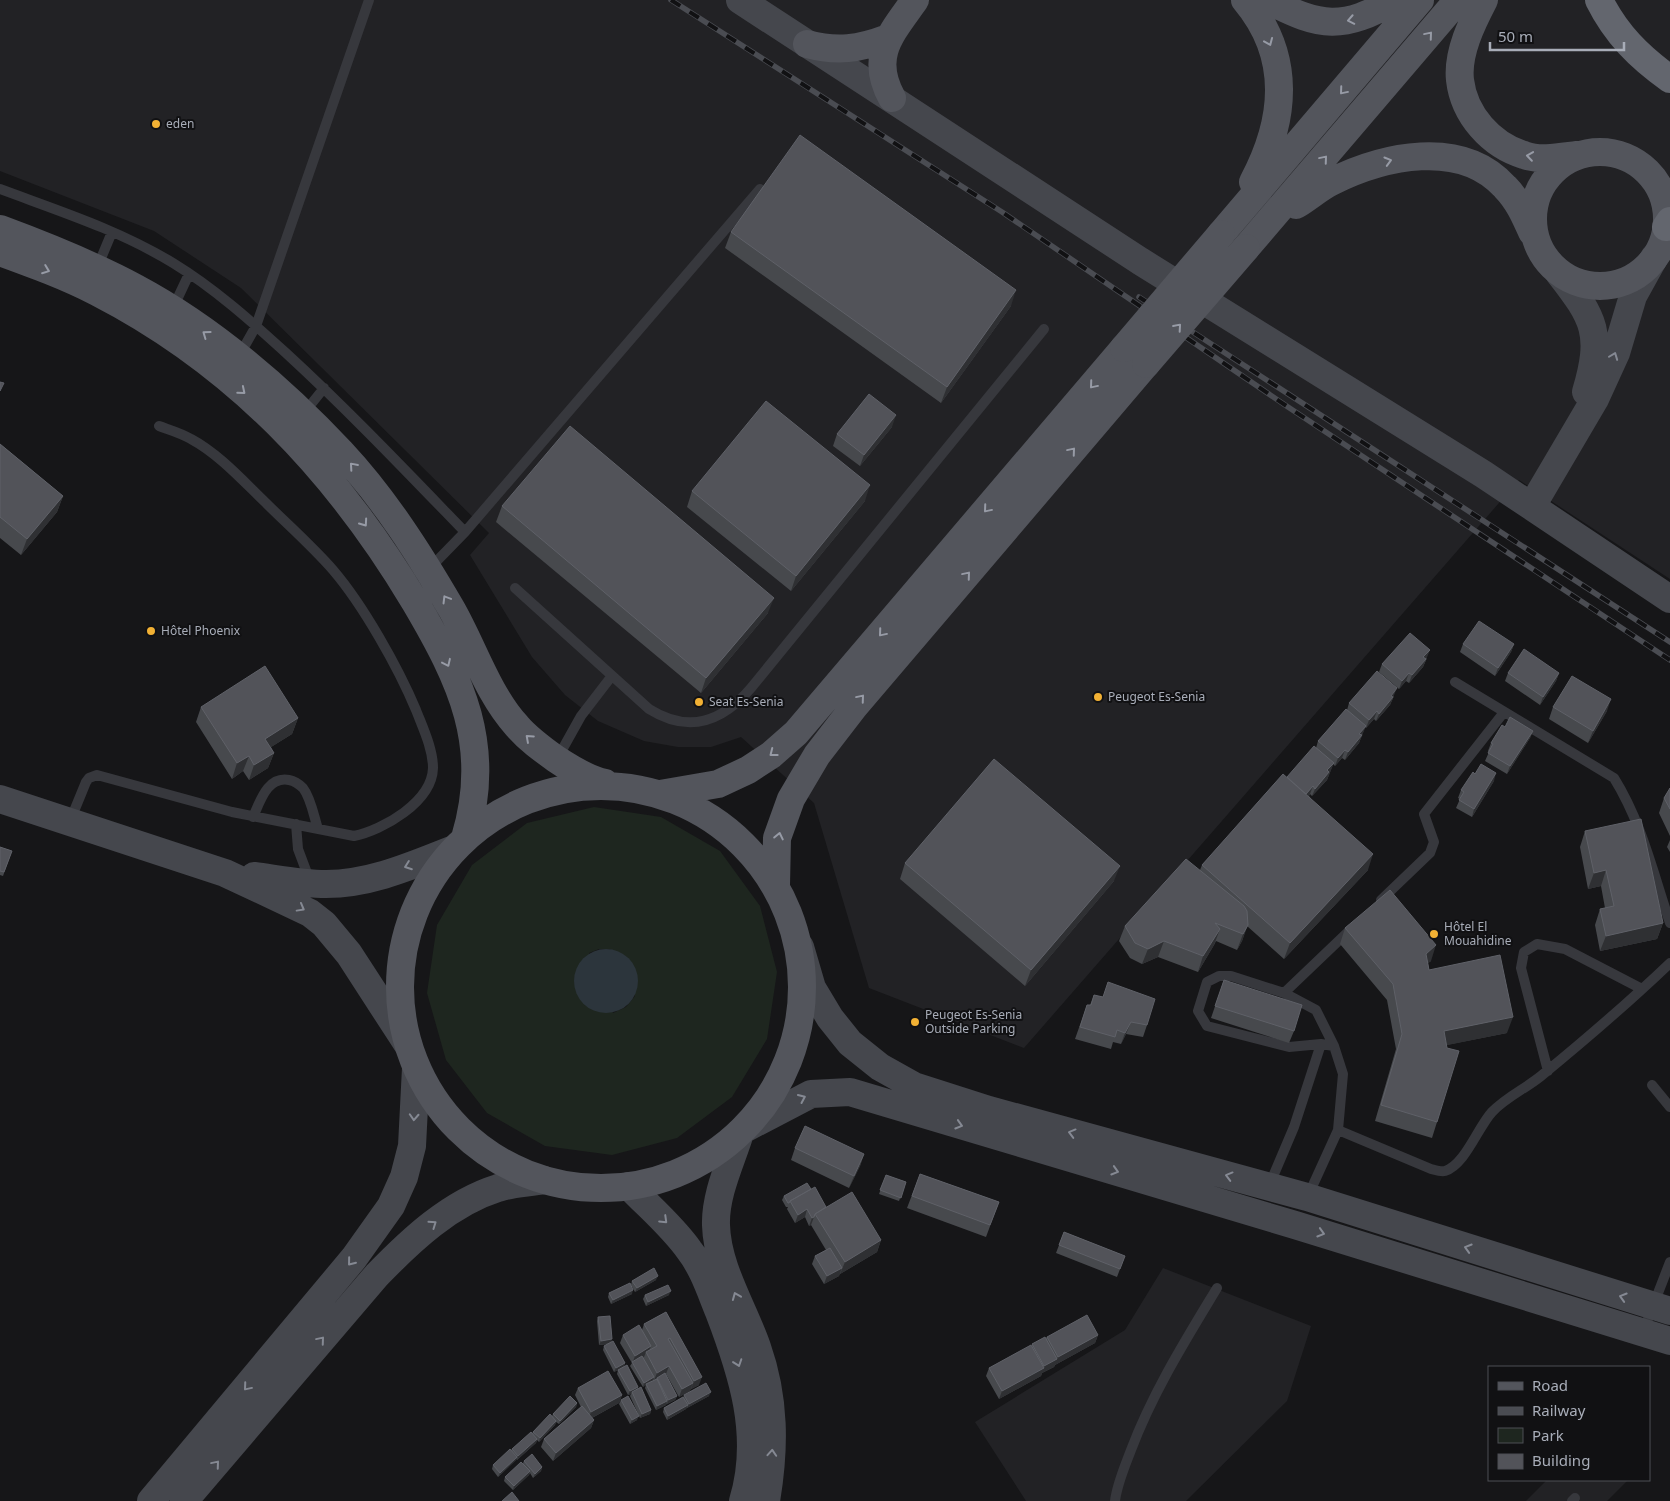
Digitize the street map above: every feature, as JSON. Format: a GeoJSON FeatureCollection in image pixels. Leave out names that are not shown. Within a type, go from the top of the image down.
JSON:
{"type":"FeatureCollection","features":[{"type":"Feature","properties":{"kind":"highway"},"geometry":{"type":"LineString","coordinates":[[1599,0],[1608,17],[1627,43],[1648,64],[1670,79]]}},
{"type":"Feature","properties":{"kind":"main road"},"geometry":{"type":"LineString","coordinates":[[740,0],[1140,261],[1526,502],[1670,599]]}},
{"type":"Feature","properties":{"kind":"main road"},"geometry":{"type":"LineString","coordinates":[[892,98],[885,85],[881,71],[881,58],[888,38],[915,0]]}},
{"type":"Feature","properties":{"kind":"main road"},"geometry":{"type":"LineString","coordinates":[[1227,226],[1260,169],[1274,133],[1280,93],[1277,64],[1271,44],[1252,8],[1244,0]]}},
{"type":"Feature","properties":{"kind":"main road"},"geometry":{"type":"LineString","coordinates":[[1268,0],[1299,15],[1338,22],[1352,21],[1396,0]]}},
{"type":"Feature","properties":{"kind":"main road"},"geometry":{"type":"LineString","coordinates":[[1370,59],[1396,0]]}},
{"type":"Feature","properties":{"kind":"main road"},"geometry":{"type":"LineString","coordinates":[[660,794],[718,784],[748,770],[771,755],[796,733],[1420,0]]}},
{"type":"Feature","properties":{"kind":"main road"},"geometry":{"type":"LineString","coordinates":[[776,885],[777,838],[791,799],[817,755],[854,707],[1146,364],[1268,225],[1458,0]]}},
{"type":"Feature","properties":{"kind":"main road"},"geometry":{"type":"LineString","coordinates":[[1484,0],[1471,24],[1464,51],[1460,80],[1468,107],[1481,129],[1501,146],[1525,156],[1549,158],[1599,152],[1613,154],[1639,164],[1654,178],[1664,197],[1668,224],[1664,239],[1633,296],[1616,353],[1606,376],[1526,502]]}},
{"type":"Feature","properties":{"kind":"main road"},"geometry":{"type":"LineString","coordinates":[[807,44],[825,49],[843,50],[862,47],[888,38]]}},
{"type":"Feature","properties":{"kind":"main road"},"geometry":{"type":"LineString","coordinates":[[1535,238],[1532,221],[1534,204],[1540,188],[1550,173],[1563,162],[1579,155]]}},
{"type":"Feature","properties":{"kind":"main road"},"geometry":{"type":"LineString","coordinates":[[1268,225],[1330,182],[1364,168],[1399,158],[1430,156],[1458,159],[1485,171],[1504,185],[1520,205],[1544,257],[1559,273],[1586,310],[1594,330],[1595,350],[1586,393],[1526,502]]}},
{"type":"Feature","properties":{"kind":"main road"},"geometry":{"type":"LineString","coordinates":[[0,229],[97,269],[172,309],[238,358],[303,414],[363,478],[429,570],[453,611],[504,709],[516,726],[557,760],[596,781],[660,794],[695,808],[727,828],[754,854],[776,885],[790,915],[812,988],[830,1018],[850,1042],[880,1067],[914,1086],[989,1110],[1307,1198],[1661,1308]]}},
{"type":"Feature","properties":{"kind":"main road"},"geometry":{"type":"LineString","coordinates":[[0,252],[89,288],[165,333],[221,373],[270,415],[323,470],[381,549],[429,626],[465,704],[474,736],[477,780],[472,815],[460,844],[382,876],[358,881],[312,884],[225,873]]}},
{"type":"Feature","properties":{"kind":"main road"},"geometry":{"type":"LineString","coordinates":[[1559,273],[1574,282],[1592,286],[1610,286],[1627,280],[1642,271],[1654,258]]}},
{"type":"Feature","properties":{"kind":"main road"},"geometry":{"type":"LineString","coordinates":[[152,1501],[354,1258],[391,1206],[404,1177],[412,1146],[412,1056],[402,1015],[399,985],[402,956],[409,926],[420,899],[435,873],[460,844],[491,818],[520,802],[567,789],[616,786]]}},
{"type":"Feature","properties":{"kind":"main road"},"geometry":{"type":"LineString","coordinates":[[0,800],[225,873],[297,905],[324,924],[362,971],[412,1056],[430,1094],[447,1117],[468,1138],[491,1156],[516,1170],[544,1180],[572,1186],[600,1188],[629,1186],[669,1176],[707,1158],[742,1131],[811,1094],[850,1092],[1295,1225],[1670,1341]]}},
{"type":"Feature","properties":{"kind":"main road"},"geometry":{"type":"LineString","coordinates":[[766,1501],[773,1431],[771,1403],[757,1347],[724,1266],[717,1238],[718,1206],[742,1131],[769,1098],[788,1064],[800,1026],[804,986],[800,947]]}},
{"type":"Feature","properties":{"kind":"main road"},"geometry":{"type":"LineString","coordinates":[[184,1501],[377,1275],[408,1243],[434,1223],[467,1202],[499,1188],[544,1180]]}},
{"type":"Feature","properties":{"kind":"main road"},"geometry":{"type":"LineString","coordinates":[[629,1186],[691,1251],[707,1283],[733,1349],[743,1379],[750,1429],[749,1467],[743,1501]]}},
{"type":"Feature","properties":{"kind":"main road"},"geometry":{"type":"LineString","coordinates":[[1295,1225],[1307,1198]]}},
{"type":"Feature","properties":{"kind":"lane"},"geometry":{"type":"LineString","coordinates":[[238,358],[256,326],[369,0]]}},
{"type":"Feature","properties":{"kind":"lane"},"geometry":{"type":"LineString","coordinates":[[0,189],[82,218],[160,256],[189,274],[256,326],[324,388],[465,532]]}},
{"type":"Feature","properties":{"kind":"lane"},"geometry":{"type":"LineString","coordinates":[[429,570],[465,532],[760,189]]}},
{"type":"Feature","properties":{"kind":"lane"},"geometry":{"type":"LineString","coordinates":[[97,269],[112,232]]}},
{"type":"Feature","properties":{"kind":"lane"},"geometry":{"type":"LineString","coordinates":[[172,309],[189,274]]}},
{"type":"Feature","properties":{"kind":"lane"},"geometry":{"type":"LineString","coordinates":[[515,588],[611,677],[649,709],[669,719],[691,722],[714,718],[735,705],[1044,329]]}},
{"type":"Feature","properties":{"kind":"lane"},"geometry":{"type":"LineString","coordinates":[[303,414],[324,388]]}},
{"type":"Feature","properties":{"kind":"lane"},"geometry":{"type":"LineString","coordinates":[[70,822],[86,782],[89,778],[97,775],[253,816],[354,836],[372,832],[392,821],[417,801],[430,781],[433,769],[423,727],[408,691],[357,603],[335,572],[296,532],[211,454],[190,438],[159,426]]}},
{"type":"Feature","properties":{"kind":"lane"},"geometry":{"type":"LineString","coordinates":[[557,760],[581,716],[611,677]]}},
{"type":"Feature","properties":{"kind":"lane"},"geometry":{"type":"LineString","coordinates":[[1455,682],[1614,778],[1630,803],[1646,844],[1670,923]]}},
{"type":"Feature","properties":{"kind":"lane"},"geometry":{"type":"LineString","coordinates":[[1374,907],[1430,853],[1434,842],[1424,814],[1501,716]]}},
{"type":"Feature","properties":{"kind":"lane"},"geometry":{"type":"LineString","coordinates":[[253,816],[270,785],[278,781],[291,780],[302,788],[306,794],[318,829]]}},
{"type":"Feature","properties":{"kind":"lane"},"geometry":{"type":"LineString","coordinates":[[296,824],[298,849],[312,884]]}},
{"type":"Feature","properties":{"kind":"lane"},"geometry":{"type":"LineString","coordinates":[[1284,993],[1360,920]]}},
{"type":"Feature","properties":{"kind":"lane"},"geometry":{"type":"LineString","coordinates":[[1548,1071],[1521,968],[1524,952],[1537,944],[1565,949],[1642,990]]}},
{"type":"Feature","properties":{"kind":"lane"},"geometry":{"type":"LineString","coordinates":[[1338,1130],[1431,1169],[1444,1172],[1452,1168],[1490,1114],[1505,1099],[1532,1084],[1548,1071],[1642,990],[1670,963]]}},
{"type":"Feature","properties":{"kind":"lane"},"geometry":{"type":"LineString","coordinates":[[1307,1198],[1338,1130],[1343,1074],[1334,1046],[1316,1010],[1284,993],[1231,976],[1219,976],[1207,982],[1198,1010],[1206,1026],[1289,1047],[1321,1044],[1334,1046]]}},
{"type":"Feature","properties":{"kind":"lane"},"geometry":{"type":"LineString","coordinates":[[1269,1187],[1294,1127],[1321,1044]]}},
{"type":"Feature","properties":{"kind":"lane"},"geometry":{"type":"LineString","coordinates":[[1652,1085],[1670,1106]]}},
{"type":"Feature","properties":{"kind":"lane"},"geometry":{"type":"LineString","coordinates":[[1643,1333],[1661,1308],[1670,1262]]}},
{"type":"Feature","properties":{"kind":"lane"},"geometry":{"type":"LineString","coordinates":[[1115,1501],[1122,1472],[1156,1392],[1174,1358],[1217,1288]]}},
{"type":"Feature","properties":{"kind":"shaded area"},"geometry":{"type":"Polygon","coordinates":[[[0,0],[1670,0],[1670,579],[1519,480],[1024,1048],[869,988],[814,803],[741,737],[711,747],[678,747],[644,741],[598,721],[565,695],[532,657],[470,555],[489,533],[241,288],[154,231],[0,171],[0,0]]]}},
{"type":"Feature","properties":{"kind":"shaded area"},"geometry":{"type":"Polygon","coordinates":[[[600,949],[612,949],[629,958],[636,969],[638,981],[636,993],[629,1004],[612,1013],[600,1013],[588,1008],[579,999],[574,987],[574,975],[579,963],[588,954],[600,949]]]}},
{"type":"Feature","properties":{"kind":"shaded area"},"geometry":{"type":"Polygon","coordinates":[[[1163,1268],[1311,1326],[1287,1401],[1186,1501],[1026,1501],[975,1422],[1125,1330],[1163,1268]]]}},
{"type":"Feature","properties":{"kind":"shaded area"},"geometry":{"type":"Polygon","coordinates":[[[1546,1481],[1627,1481],[1607,1501],[1526,1501],[1546,1481]]]}},
{"type":"Feature","properties":{"kind":"green space"},"geometry":{"type":"Polygon","coordinates":[[[594,807],[661,817],[720,851],[760,906],[777,972],[767,1039],[732,1097],[677,1138],[612,1155],[545,1146],[487,1113],[446,1060],[427,993],[437,925],[472,865],[527,823],[594,807]],[[599,949],[589,953],[613,1013],[626,1007],[635,996],[610,949],[599,949]]]}},
{"type":"Feature","properties":{"kind":"building"},"geometry":{"type":"Polygon","coordinates":[[[800,135],[1016,290],[947,387],[731,232],[800,135]]]}},
{"type":"Feature","properties":{"kind":"building"},"geometry":{"type":"Polygon","coordinates":[[[0,382],[4,383],[0,391],[0,382]]]}},
{"type":"Feature","properties":{"kind":"building"},"geometry":{"type":"Polygon","coordinates":[[[869,394],[896,415],[864,455],[837,434],[869,394]]]}},
{"type":"Feature","properties":{"kind":"building"},"geometry":{"type":"Polygon","coordinates":[[[766,401],[870,485],[796,576],[692,491],[766,401]]]}},
{"type":"Feature","properties":{"kind":"building"},"geometry":{"type":"Polygon","coordinates":[[[570,426],[774,598],[706,678],[502,506],[570,426]]]}},
{"type":"Feature","properties":{"kind":"building"},"geometry":{"type":"Polygon","coordinates":[[[0,444],[63,496],[27,539],[0,517],[0,444]]]}},
{"type":"Feature","properties":{"kind":"building"},"geometry":{"type":"Polygon","coordinates":[[[1479,621],[1514,644],[1498,668],[1463,644],[1479,621]]]}},
{"type":"Feature","properties":{"kind":"building"},"geometry":{"type":"Polygon","coordinates":[[[1410,633],[1430,650],[1423,657],[1426,659],[1412,675],[1409,673],[1402,681],[1382,664],[1410,633]]]}},
{"type":"Feature","properties":{"kind":"building"},"geometry":{"type":"Polygon","coordinates":[[[1524,649],[1559,673],[1543,697],[1508,673],[1524,649]]]}},
{"type":"Feature","properties":{"kind":"building"},"geometry":{"type":"Polygon","coordinates":[[[265,666],[298,718],[265,739],[274,753],[254,765],[249,756],[237,763],[201,707],[265,666]]]}},
{"type":"Feature","properties":{"kind":"building"},"geometry":{"type":"Polygon","coordinates":[[[1377,671],[1397,688],[1391,696],[1393,697],[1379,714],[1377,711],[1369,720],[1349,703],[1377,671]]]}},
{"type":"Feature","properties":{"kind":"building"},"geometry":{"type":"Polygon","coordinates":[[[1572,676],[1611,699],[1593,731],[1553,707],[1572,676]]]}},
{"type":"Feature","properties":{"kind":"building"},"geometry":{"type":"Polygon","coordinates":[[[1346,709],[1366,726],[1359,734],[1362,735],[1348,752],[1345,750],[1338,758],[1318,741],[1346,709]]]}},
{"type":"Feature","properties":{"kind":"building"},"geometry":{"type":"Polygon","coordinates":[[[1510,717],[1533,731],[1510,766],[1488,753],[1493,744],[1491,743],[1502,725],[1505,727],[1510,717]]]}},
{"type":"Feature","properties":{"kind":"building"},"geometry":{"type":"Polygon","coordinates":[[[1314,746],[1334,763],[1327,770],[1329,772],[1315,789],[1313,786],[1306,794],[1287,777],[1314,746]]]}},
{"type":"Feature","properties":{"kind":"building"},"geometry":{"type":"Polygon","coordinates":[[[994,759],[1120,866],[1031,970],[905,863],[994,759]]]}},
{"type":"Feature","properties":{"kind":"building"},"geometry":{"type":"Polygon","coordinates":[[[1481,764],[1496,773],[1474,809],[1459,800],[1464,792],[1461,790],[1481,764]]]}},
{"type":"Feature","properties":{"kind":"building"},"geometry":{"type":"Polygon","coordinates":[[[1283,774],[1373,854],[1290,943],[1202,865],[1283,774]]]}},
{"type":"Feature","properties":{"kind":"building"},"geometry":{"type":"Polygon","coordinates":[[[1670,788],[1670,809],[1664,798],[1670,788]]]}},
{"type":"Feature","properties":{"kind":"building"},"geometry":{"type":"Polygon","coordinates":[[[1641,819],[1663,923],[1606,936],[1600,909],[1614,906],[1606,870],[1594,873],[1585,831],[1641,819]]]}},
{"type":"Feature","properties":{"kind":"building"},"geometry":{"type":"Polygon","coordinates":[[[0,847],[12,851],[4,872],[0,871],[0,847]]]}},
{"type":"Feature","properties":{"kind":"building"},"geometry":{"type":"Polygon","coordinates":[[[1186,859],[1244,906],[1247,911],[1248,925],[1243,934],[1215,923],[1220,929],[1203,956],[1164,941],[1148,949],[1135,943],[1125,926],[1186,859]]]}},
{"type":"Feature","properties":{"kind":"building"},"geometry":{"type":"Polygon","coordinates":[[[1390,890],[1436,945],[1426,954],[1429,970],[1500,955],[1513,1017],[1444,1031],[1447,1048],[1459,1051],[1437,1122],[1381,1105],[1402,1034],[1393,984],[1345,928],[1390,890]]]}},
{"type":"Feature","properties":{"kind":"building"},"geometry":{"type":"Polygon","coordinates":[[[1224,980],[1302,1005],[1294,1031],[1215,1006],[1224,980]]]}},
{"type":"Feature","properties":{"kind":"building"},"geometry":{"type":"Polygon","coordinates":[[[1108,982],[1155,999],[1147,1025],[1131,1022],[1125,1033],[1117,1030],[1115,1037],[1080,1027],[1087,1005],[1091,1005],[1094,995],[1103,997],[1108,982]]]}},
{"type":"Feature","properties":{"kind":"building"},"geometry":{"type":"Polygon","coordinates":[[[805,1126],[864,1154],[854,1176],[795,1148],[805,1126]]]}},
{"type":"Feature","properties":{"kind":"building"},"geometry":{"type":"Polygon","coordinates":[[[920,1174],[999,1202],[990,1225],[912,1196],[920,1174]]]}},
{"type":"Feature","properties":{"kind":"building"},"geometry":{"type":"Polygon","coordinates":[[[886,1175],[906,1182],[901,1198],[880,1190],[886,1175]]]}},
{"type":"Feature","properties":{"kind":"building"},"geometry":{"type":"Polygon","coordinates":[[[807,1183],[811,1189],[788,1203],[784,1196],[807,1183]]]}},
{"type":"Feature","properties":{"kind":"building"},"geometry":{"type":"Polygon","coordinates":[[[815,1187],[826,1207],[812,1218],[807,1209],[798,1215],[790,1201],[815,1187]]]}},
{"type":"Feature","properties":{"kind":"building"},"geometry":{"type":"Polygon","coordinates":[[[852,1192],[881,1240],[845,1262],[815,1214],[852,1192]]]}},
{"type":"Feature","properties":{"kind":"building"},"geometry":{"type":"Polygon","coordinates":[[[1064,1232],[1125,1256],[1120,1269],[1059,1245],[1064,1232]]]}},
{"type":"Feature","properties":{"kind":"building"},"geometry":{"type":"Polygon","coordinates":[[[830,1248],[842,1268],[827,1276],[815,1256],[830,1248]]]}},
{"type":"Feature","properties":{"kind":"building"},"geometry":{"type":"Polygon","coordinates":[[[654,1268],[658,1276],[637,1288],[632,1281],[654,1268]]]}},
{"type":"Feature","properties":{"kind":"building"},"geometry":{"type":"Polygon","coordinates":[[[630,1283],[633,1290],[613,1300],[609,1293],[630,1283]]]}},
{"type":"Feature","properties":{"kind":"building"},"geometry":{"type":"Polygon","coordinates":[[[668,1285],[671,1291],[648,1302],[645,1295],[668,1285]]]}},
{"type":"Feature","properties":{"kind":"building"},"geometry":{"type":"Polygon","coordinates":[[[666,1312],[702,1377],[694,1381],[670,1338],[668,1339],[693,1383],[682,1389],[669,1366],[657,1373],[646,1352],[657,1346],[644,1324],[666,1312]]]}},
{"type":"Feature","properties":{"kind":"building"},"geometry":{"type":"Polygon","coordinates":[[[1087,1315],[1098,1335],[1058,1357],[1047,1337],[1087,1315]]]}},
{"type":"Feature","properties":{"kind":"building"},"geometry":{"type":"Polygon","coordinates":[[[610,1316],[612,1339],[601,1341],[598,1317],[610,1316]]]}},
{"type":"Feature","properties":{"kind":"building"},"geometry":{"type":"Polygon","coordinates":[[[639,1325],[651,1346],[635,1356],[623,1335],[639,1325]]]}},
{"type":"Feature","properties":{"kind":"building"},"geometry":{"type":"Polygon","coordinates":[[[1045,1337],[1057,1359],[1044,1366],[1032,1344],[1045,1337]]]}},
{"type":"Feature","properties":{"kind":"building"},"geometry":{"type":"Polygon","coordinates":[[[613,1341],[625,1363],[616,1368],[604,1346],[613,1341]]]}},
{"type":"Feature","properties":{"kind":"building"},"geometry":{"type":"Polygon","coordinates":[[[1031,1345],[1044,1368],[1002,1391],[989,1368],[1031,1345]]]}},
{"type":"Feature","properties":{"kind":"building"},"geometry":{"type":"Polygon","coordinates":[[[642,1356],[654,1377],[644,1383],[632,1362],[642,1356]]]}},
{"type":"Feature","properties":{"kind":"building"},"geometry":{"type":"Polygon","coordinates":[[[627,1365],[638,1387],[630,1391],[618,1370],[627,1365]]]}},
{"type":"Feature","properties":{"kind":"building"},"geometry":{"type":"Polygon","coordinates":[[[608,1371],[622,1395],[591,1412],[578,1388],[608,1371]]]}},
{"type":"Feature","properties":{"kind":"building"},"geometry":{"type":"Polygon","coordinates":[[[665,1373],[677,1396],[668,1400],[657,1378],[665,1373]]]}},
{"type":"Feature","properties":{"kind":"building"},"geometry":{"type":"Polygon","coordinates":[[[657,1379],[667,1401],[657,1406],[646,1384],[657,1379]]]}},
{"type":"Feature","properties":{"kind":"building"},"geometry":{"type":"Polygon","coordinates":[[[706,1383],[711,1392],[689,1404],[684,1395],[706,1383]]]}},
{"type":"Feature","properties":{"kind":"building"},"geometry":{"type":"Polygon","coordinates":[[[641,1387],[651,1410],[642,1414],[632,1392],[641,1387]]]}},
{"type":"Feature","properties":{"kind":"building"},"geometry":{"type":"Polygon","coordinates":[[[570,1396],[577,1403],[560,1421],[553,1414],[570,1396]]]}},
{"type":"Feature","properties":{"kind":"building"},"geometry":{"type":"Polygon","coordinates":[[[628,1396],[639,1416],[632,1420],[621,1400],[628,1396]]]}},
{"type":"Feature","properties":{"kind":"building"},"geometry":{"type":"Polygon","coordinates":[[[683,1397],[688,1405],[668,1416],[664,1408],[683,1397]]]}},
{"type":"Feature","properties":{"kind":"building"},"geometry":{"type":"Polygon","coordinates":[[[582,1406],[594,1420],[556,1453],[544,1439],[582,1406]]]}},
{"type":"Feature","properties":{"kind":"building"},"geometry":{"type":"Polygon","coordinates":[[[550,1414],[556,1421],[540,1438],[533,1432],[550,1414]]]}},
{"type":"Feature","properties":{"kind":"building"},"geometry":{"type":"Polygon","coordinates":[[[531,1432],[537,1439],[518,1456],[512,1449],[531,1432]]]}},
{"type":"Feature","properties":{"kind":"building"},"geometry":{"type":"Polygon","coordinates":[[[510,1449],[517,1457],[500,1473],[493,1465],[510,1449]]]}},
{"type":"Feature","properties":{"kind":"building"},"geometry":{"type":"Polygon","coordinates":[[[532,1454],[542,1467],[535,1474],[524,1461],[532,1454]]]}},
{"type":"Feature","properties":{"kind":"building"},"geometry":{"type":"Polygon","coordinates":[[[521,1462],[530,1471],[514,1486],[505,1477],[521,1462]]]}},
{"type":"Feature","properties":{"kind":"building"},"geometry":{"type":"Polygon","coordinates":[[[512,1492],[519,1501],[502,1501],[512,1492]]]}},
{"type":"Feature","properties":{"kind":"railway"},"geometry":{"type":"LineString","coordinates":[[671,0],[1002,212],[1288,407],[1670,660]]}},
{"type":"Feature","properties":{"kind":"railway"},"geometry":{"type":"LineString","coordinates":[[1139,297],[1670,642]]}},
{"type":"Feature","properties":{"kind":"place","name":"eden"},"geometry":{"type":"Point","coordinates":[156,124]}},
{"type":"Feature","properties":{"kind":"place","name":"Hôtel Phoenix"},"geometry":{"type":"Point","coordinates":[151,631]}},
{"type":"Feature","properties":{"kind":"place","name":"Peugeot Es-Senia"},"geometry":{"type":"Point","coordinates":[1098,697]}},
{"type":"Feature","properties":{"kind":"place","name":"Seat Es-Senia"},"geometry":{"type":"Point","coordinates":[699,702]}},
{"type":"Feature","properties":{"kind":"place","name":"Hôtel El Mouahidine"},"geometry":{"type":"Point","coordinates":[1434,934]}},
{"type":"Feature","properties":{"kind":"place","name":"Peugeot Es-Senia Outside Parking"},"geometry":{"type":"Point","coordinates":[915,1022]}}]}
